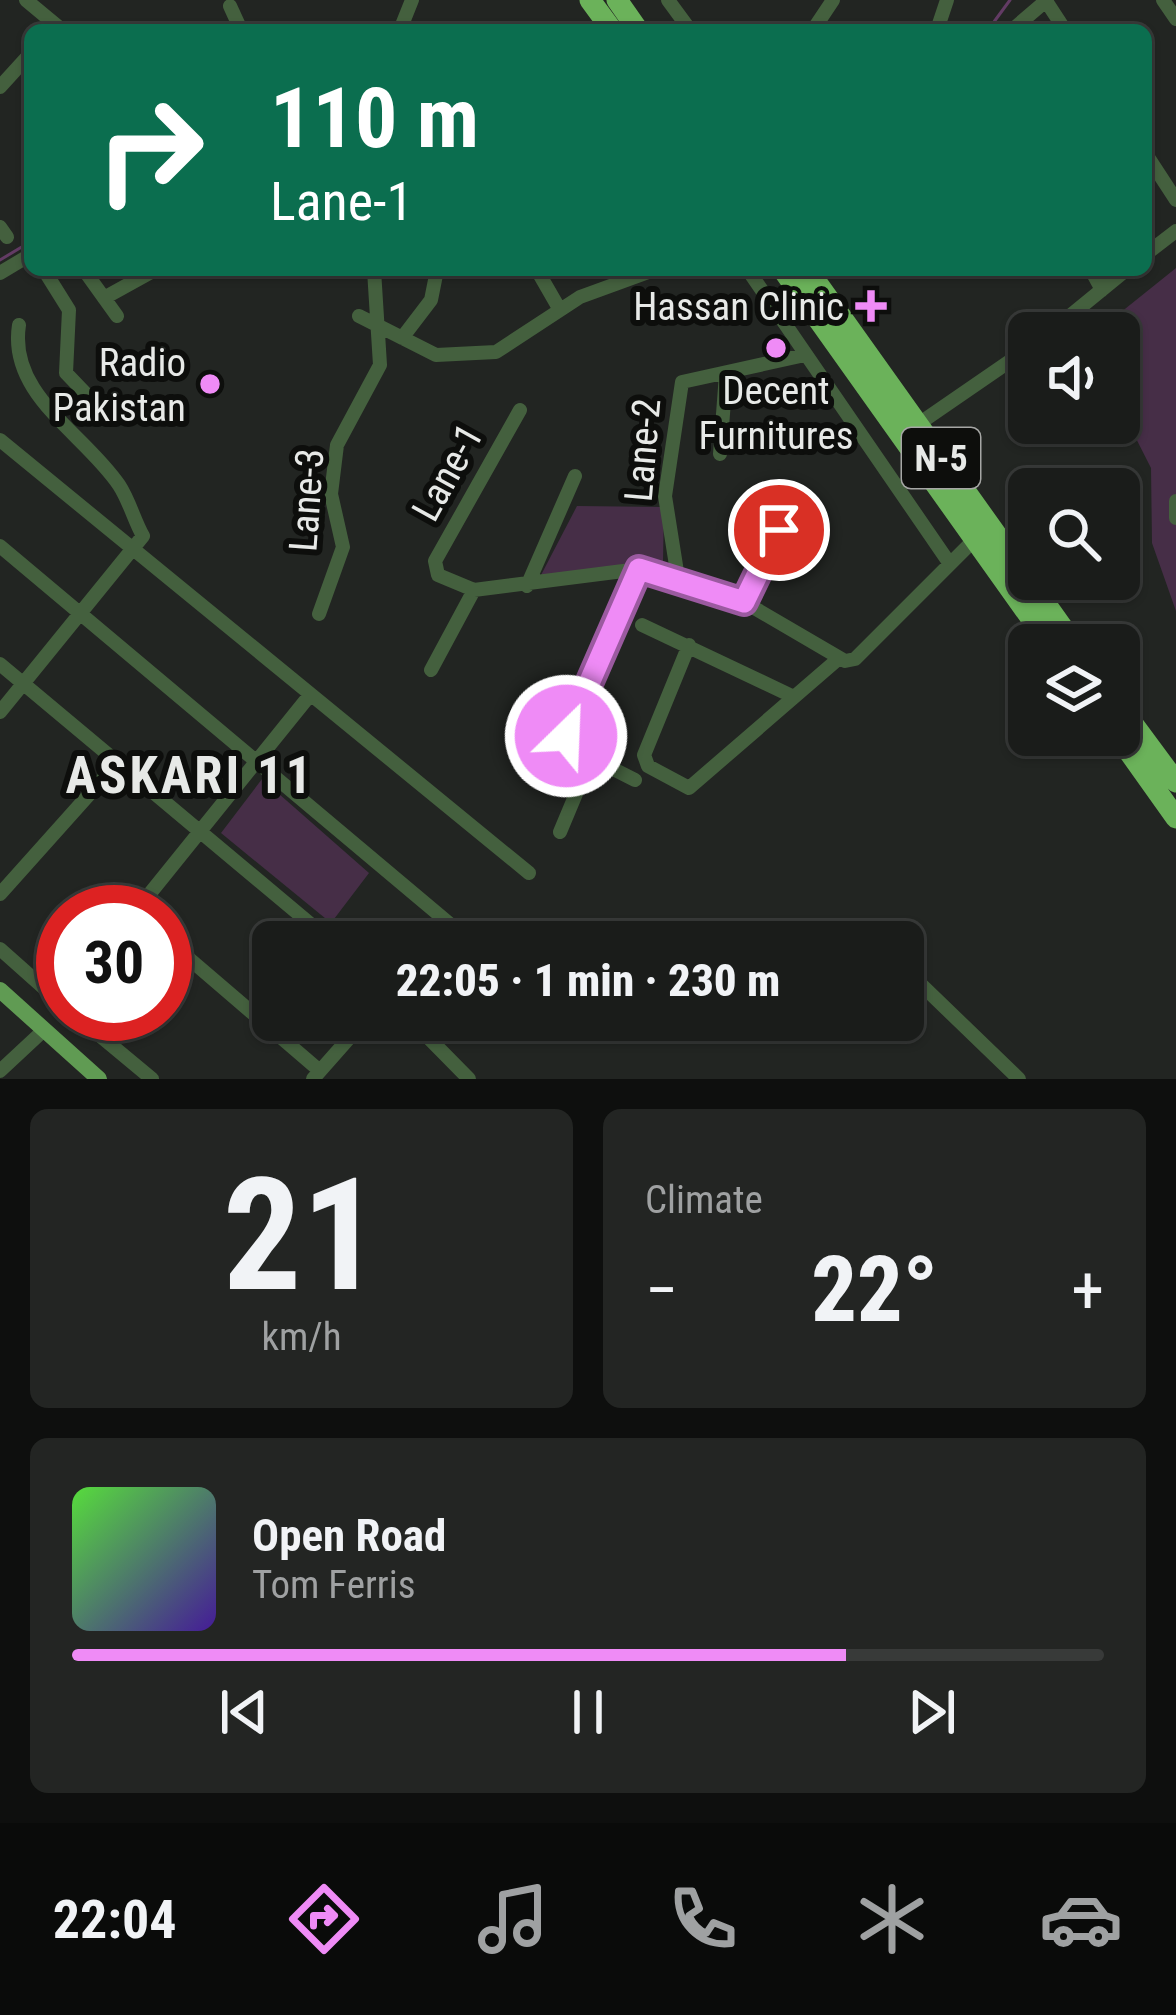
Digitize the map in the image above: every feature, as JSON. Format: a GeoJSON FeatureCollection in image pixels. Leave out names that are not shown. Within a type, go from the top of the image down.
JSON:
{"type":"FeatureCollection","features":[{"type":"Feature","properties":{"kind":"highway","name":"N-5"},"geometry":{"type":"LineString","coordinates":[[795,276],[870,418],[938,509],[973,541]]}},
{"type":"Feature","properties":{"kind":"highway","name":"N-5"},"geometry":{"type":"LineString","coordinates":[[796,276],[1059,624]]}},
{"type":"Feature","properties":{"kind":"highway","name":"N-5"},"geometry":{"type":"LineString","coordinates":[[909,431],[973,541],[1034,624]]}},
{"type":"Feature","properties":{"kind":"highway"},"geometry":{"type":"LineString","coordinates":[[1140,733],[1176,782]]}},
{"type":"Feature","properties":{"kind":"highway"},"geometry":{"type":"LineString","coordinates":[[1132,756],[1176,818]]}},
{"type":"Feature","properties":{"kind":"main road"},"geometry":{"type":"LineString","coordinates":[[0,990],[36,1023]]}},
{"type":"Feature","properties":{"kind":"main road"},"geometry":{"type":"LineString","coordinates":[[56,1041],[99,1079]]}},
{"type":"Feature","properties":{"kind":"street"},"geometry":{"type":"LineString","coordinates":[[26,0],[52,24]]}},
{"type":"Feature","properties":{"kind":"street"},"geometry":{"type":"LineString","coordinates":[[1163,0],[1176,19]]}},
{"type":"Feature","properties":{"kind":"street"},"geometry":{"type":"LineString","coordinates":[[1019,24],[1046,1]]}},
{"type":"Feature","properties":{"kind":"street"},"geometry":{"type":"LineString","coordinates":[[230,5],[238,24]]}},
{"type":"Feature","properties":{"kind":"street"},"geometry":{"type":"LineString","coordinates":[[0,87],[24,61]]}},
{"type":"Feature","properties":{"kind":"street"},"geometry":{"type":"LineString","coordinates":[[1152,163],[1176,200]]}},
{"type":"Feature","properties":{"kind":"street"},"geometry":{"type":"LineString","coordinates":[[1152,249],[1176,231]]}},
{"type":"Feature","properties":{"kind":"street"},"geometry":{"type":"LineString","coordinates":[[48,276],[69,310],[66,374],[88,397]]}},
{"type":"Feature","properties":{"kind":"street"},"geometry":{"type":"LineString","coordinates":[[88,276],[117,316]]}},
{"type":"Feature","properties":{"kind":"street"},"geometry":{"type":"LineString","coordinates":[[104,298],[145,276]]}},
{"type":"Feature","properties":{"kind":"street","name":"Lane-3"},"geometry":{"type":"LineString","coordinates":[[319,614],[343,547],[331,494],[337,446],[380,364],[374,276]]}},
{"type":"Feature","properties":{"kind":"street"},"geometry":{"type":"LineString","coordinates":[[402,338],[431,300],[436,276]]}},
{"type":"Feature","properties":{"kind":"street"},"geometry":{"type":"LineString","coordinates":[[540,276],[560,310]]}},
{"type":"Feature","properties":{"kind":"street"},"geometry":{"type":"LineString","coordinates":[[359,316],[436,355],[496,352],[580,297],[638,276]]}},
{"type":"Feature","properties":{"kind":"street"},"geometry":{"type":"LineString","coordinates":[[752,276],[950,564]]}},
{"type":"Feature","properties":{"kind":"street"},"geometry":{"type":"LineString","coordinates":[[1094,276],[1102,290]]}},
{"type":"Feature","properties":{"kind":"street"},"geometry":{"type":"LineString","coordinates":[[1075,312],[1119,276]]}},
{"type":"Feature","properties":{"kind":"street"},"geometry":{"type":"LineString","coordinates":[[0,712],[143,536],[120,486],[25,379],[15,348],[19,325]]}},
{"type":"Feature","properties":{"kind":"street","name":"Lane-2"},"geometry":{"type":"LineString","coordinates":[[678,578],[665,496],[680,389],[687,381],[805,356]]}},
{"type":"Feature","properties":{"kind":"street"},"geometry":{"type":"LineString","coordinates":[[909,431],[1008,363]]}},
{"type":"Feature","properties":{"kind":"street"},"geometry":{"type":"LineString","coordinates":[[720,454],[726,374]]}},
{"type":"Feature","properties":{"kind":"street","name":"Lane-1"},"geometry":{"type":"LineString","coordinates":[[474,590],[438,575],[435,561],[520,410]]}},
{"type":"Feature","properties":{"kind":"street"},"geometry":{"type":"LineString","coordinates":[[0,440],[529,873]]}},
{"type":"Feature","properties":{"kind":"street"},"geometry":{"type":"LineString","coordinates":[[527,586],[574,476]]}},
{"type":"Feature","properties":{"kind":"street"},"geometry":{"type":"LineString","coordinates":[[1176,501],[1176,518]]}},
{"type":"Feature","properties":{"kind":"street"},"geometry":{"type":"LineString","coordinates":[[744,602],[779,530]]}},
{"type":"Feature","properties":{"kind":"street"},"geometry":{"type":"LineString","coordinates":[[430,670],[474,590],[639,569],[744,602],[837,660],[855,659],[973,541]]}},
{"type":"Feature","properties":{"kind":"street"},"geometry":{"type":"LineString","coordinates":[[0,547],[448,921]]}},
{"type":"Feature","properties":{"kind":"street"},"geometry":{"type":"LineString","coordinates":[[635,780],[568,746],[566,736],[639,569]]}},
{"type":"Feature","properties":{"kind":"street"},"geometry":{"type":"LineString","coordinates":[[642,625],[794,697]]}},
{"type":"Feature","properties":{"kind":"street"},"geometry":{"type":"LineString","coordinates":[[689,645],[644,755],[648,766],[682,784],[696,784],[837,660]]}},
{"type":"Feature","properties":{"kind":"street"},"geometry":{"type":"LineString","coordinates":[[0,664],[307,921]]}},
{"type":"Feature","properties":{"kind":"street"},"geometry":{"type":"LineString","coordinates":[[158,885],[310,695]]}},
{"type":"Feature","properties":{"kind":"street"},"geometry":{"type":"LineString","coordinates":[[560,832],[591,758]]}},
{"type":"Feature","properties":{"kind":"street"},"geometry":{"type":"LineString","coordinates":[[0,895],[118,761]]}},
{"type":"Feature","properties":{"kind":"street"},"geometry":{"type":"LineString","coordinates":[[0,949],[36,980]]}},
{"type":"Feature","properties":{"kind":"street"},"geometry":{"type":"LineString","coordinates":[[192,962],[316,1075],[346,1041]]}},
{"type":"Feature","properties":{"kind":"street"},"geometry":{"type":"LineString","coordinates":[[924,987],[1019,1079]]}},
{"type":"Feature","properties":{"kind":"street"},"geometry":{"type":"LineString","coordinates":[[0,1071],[36,1037]]}},
{"type":"Feature","properties":{"kind":"street"},"geometry":{"type":"LineString","coordinates":[[106,1041],[152,1079]]}},
{"type":"Feature","properties":{"kind":"street"},"geometry":{"type":"LineString","coordinates":[[432,1041],[469,1079]]}},
{"type":"Feature","properties":{"kind":"shaded area"},"geometry":{"type":"Polygon","coordinates":[[[1176,268],[1176,611],[1152,543],[1151,468],[1139,444],[1140,312],[1121,312],[1176,268]]]}},
{"type":"Feature","properties":{"kind":"shaded area"},"geometry":{"type":"Polygon","coordinates":[[[577,506],[664,507],[663,561],[540,577],[577,506]]]}},
{"type":"Feature","properties":{"kind":"shaded area"},"geometry":{"type":"Polygon","coordinates":[[[262,779],[369,873],[329,921],[221,833],[262,779]]]}},
{"type":"Feature","properties":{"kind":"waterway"},"geometry":{"type":"LineString","coordinates":[[992,24],[1010,0]]}},
{"type":"Feature","properties":{"kind":"waterway"},"geometry":{"type":"LineString","coordinates":[[0,260],[24,246]]}},
{"type":"Feature","properties":{"kind":"place","name":"Hassan Clinic"},"geometry":{"type":"Point","coordinates":[871,306]}},
{"type":"Feature","properties":{"kind":"place","name":"Decent Furnitures"},"geometry":{"type":"Point","coordinates":[776,348]}},
{"type":"Feature","properties":{"kind":"place","name":"Radio Pakistan"},"geometry":{"type":"Point","coordinates":[210,384]}},
{"type":"Feature","properties":{"kind":"district","name":"ASKARI 11"},"geometry":{"type":"Point","coordinates":[190,775]}},
{"type":"Feature","properties":{"kind":"route"},"geometry":{"type":"LineString","coordinates":[[566,736],[639,569],[744,602],[779,530]]}}]}
